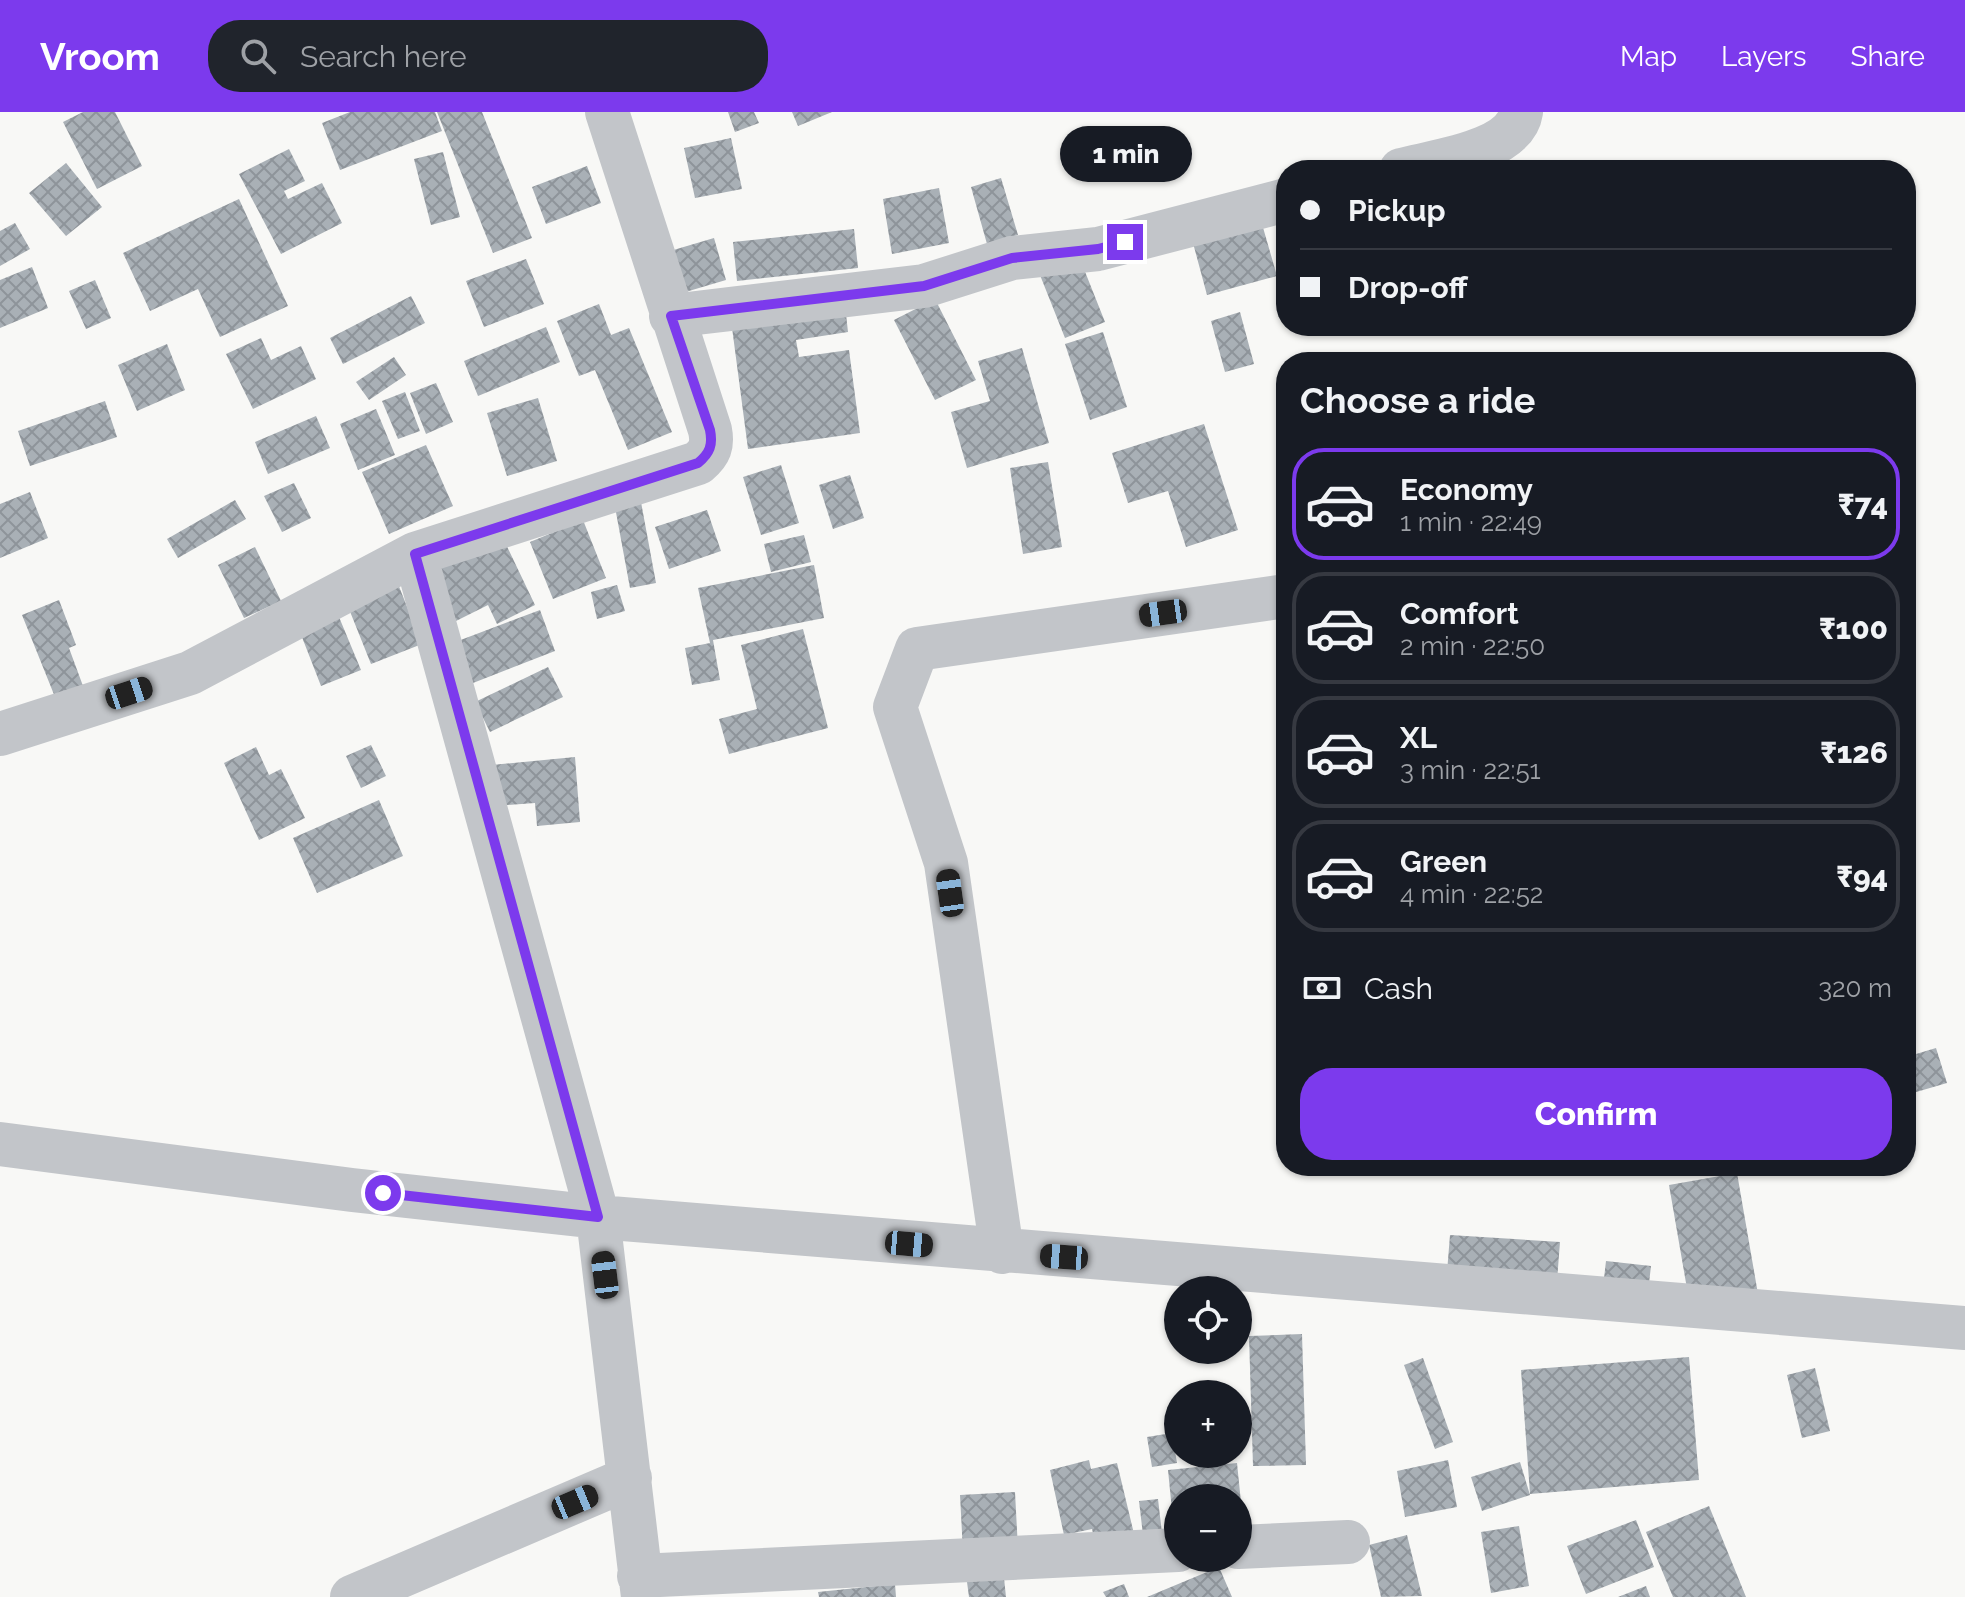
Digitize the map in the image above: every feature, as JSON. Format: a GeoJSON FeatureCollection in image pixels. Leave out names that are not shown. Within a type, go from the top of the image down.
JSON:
{"type":"FeatureCollection","features":[{"type":"Feature","properties":{"kind":"street"},"geometry":{"type":"LineString","coordinates":[[0,734],[190,673],[415,554],[698,463],[709,454],[712,441],[710,430],[607,112]]}},
{"type":"Feature","properties":{"kind":"street"},"geometry":{"type":"LineString","coordinates":[[1438,160],[1491,146],[1520,122],[1521,112]]}},
{"type":"Feature","properties":{"kind":"street"},"geometry":{"type":"LineString","coordinates":[[671,316],[924,286],[1012,258],[1098,249],[1276,203]]}},
{"type":"Feature","properties":{"kind":"street"},"geometry":{"type":"LineString","coordinates":[[415,554],[598,1217],[641,1586],[1164,1551]]}},
{"type":"Feature","properties":{"kind":"street"},"geometry":{"type":"LineString","coordinates":[[1002,1252],[946,863],[895,707],[917,649],[1276,597]]}},
{"type":"Feature","properties":{"kind":"street"},"geometry":{"type":"LineString","coordinates":[[0,1144],[352,1190],[598,1217],[1965,1328]]}},
{"type":"Feature","properties":{"kind":"street"},"geometry":{"type":"LineString","coordinates":[[352,1597],[630,1478]]}},
{"type":"Feature","properties":{"kind":"street"},"geometry":{"type":"LineString","coordinates":[[1252,1546],[1348,1542]]}},
{"type":"Feature","properties":{"kind":"building"},"geometry":{"type":"Polygon","coordinates":[[[83,112],[115,112],[142,166],[97,189],[63,122],[83,112]]]}},
{"type":"Feature","properties":{"kind":"building"},"geometry":{"type":"Polygon","coordinates":[[[350,112],[435,112],[442,131],[340,170],[322,123],[350,112]]]}},
{"type":"Feature","properties":{"kind":"building"},"geometry":{"type":"Polygon","coordinates":[[[437,112],[482,112],[532,238],[493,253],[437,112]]]}},
{"type":"Feature","properties":{"kind":"building"},"geometry":{"type":"Polygon","coordinates":[[[728,112],[754,112],[759,123],[735,132],[728,112]]]}},
{"type":"Feature","properties":{"kind":"building"},"geometry":{"type":"Polygon","coordinates":[[[792,112],[832,112],[798,126],[792,112]]]}},
{"type":"Feature","properties":{"kind":"building"},"geometry":{"type":"Polygon","coordinates":[[[731,138],[742,189],[695,198],[684,148],[731,138]]]}},
{"type":"Feature","properties":{"kind":"building"},"geometry":{"type":"Polygon","coordinates":[[[289,149],[305,181],[284,191],[288,199],[322,183],[342,223],[281,254],[239,174],[289,149]]]}},
{"type":"Feature","properties":{"kind":"building"},"geometry":{"type":"Polygon","coordinates":[[[443,152],[460,217],[431,225],[414,159],[443,152]]]}},
{"type":"Feature","properties":{"kind":"building"},"geometry":{"type":"Polygon","coordinates":[[[66,163],[102,207],[66,236],[29,193],[66,163]]]}},
{"type":"Feature","properties":{"kind":"building"},"geometry":{"type":"Polygon","coordinates":[[[587,166],[601,203],[546,224],[532,187],[587,166]]]}},
{"type":"Feature","properties":{"kind":"building"},"geometry":{"type":"Polygon","coordinates":[[[1001,178],[1018,235],[987,244],[971,187],[1001,178]]]}},
{"type":"Feature","properties":{"kind":"building"},"geometry":{"type":"Polygon","coordinates":[[[939,188],[949,243],[892,254],[883,199],[939,188]]]}},
{"type":"Feature","properties":{"kind":"building"},"geometry":{"type":"Polygon","coordinates":[[[239,199],[288,306],[220,337],[198,289],[150,311],[123,253],[239,199]]]}},
{"type":"Feature","properties":{"kind":"building"},"geometry":{"type":"Polygon","coordinates":[[[15,223],[30,249],[0,266],[0,231],[15,223]]]}},
{"type":"Feature","properties":{"kind":"building"},"geometry":{"type":"Polygon","coordinates":[[[1262,224],[1276,276],[1207,295],[1193,243],[1262,224]]]}},
{"type":"Feature","properties":{"kind":"building"},"geometry":{"type":"Polygon","coordinates":[[[854,229],[858,268],[737,281],[733,242],[854,229]]]}},
{"type":"Feature","properties":{"kind":"building"},"geometry":{"type":"Polygon","coordinates":[[[714,238],[726,280],[672,296],[660,254],[714,238]]]}},
{"type":"Feature","properties":{"kind":"building"},"geometry":{"type":"Polygon","coordinates":[[[1078,254],[1105,322],[1065,338],[1038,270],[1078,254]]]}},
{"type":"Feature","properties":{"kind":"building"},"geometry":{"type":"Polygon","coordinates":[[[526,259],[544,304],[484,327],[466,281],[526,259]]]}},
{"type":"Feature","properties":{"kind":"building"},"geometry":{"type":"Polygon","coordinates":[[[32,267],[48,308],[0,328],[0,280],[32,267]]]}},
{"type":"Feature","properties":{"kind":"building"},"geometry":{"type":"Polygon","coordinates":[[[95,280],[111,318],[86,329],[69,291],[95,280]]]}},
{"type":"Feature","properties":{"kind":"building"},"geometry":{"type":"Polygon","coordinates":[[[411,296],[425,323],[343,364],[330,338],[411,296]]]}},
{"type":"Feature","properties":{"kind":"building"},"geometry":{"type":"Polygon","coordinates":[[[935,299],[976,380],[935,400],[894,320],[935,299]]]}},
{"type":"Feature","properties":{"kind":"building"},"geometry":{"type":"Polygon","coordinates":[[[599,304],[611,335],[629,328],[672,432],[628,450],[595,370],[579,376],[557,321],[599,304]]]}},
{"type":"Feature","properties":{"kind":"building"},"geometry":{"type":"Polygon","coordinates":[[[845,305],[848,332],[796,340],[799,357],[849,350],[860,433],[748,449],[731,320],[845,305]]]}},
{"type":"Feature","properties":{"kind":"building"},"geometry":{"type":"Polygon","coordinates":[[[1240,312],[1254,364],[1225,372],[1211,321],[1240,312]]]}},
{"type":"Feature","properties":{"kind":"building"},"geometry":{"type":"Polygon","coordinates":[[[546,327],[560,362],[478,396],[464,361],[546,327]]]}},
{"type":"Feature","properties":{"kind":"building"},"geometry":{"type":"Polygon","coordinates":[[[1103,332],[1127,407],[1090,420],[1065,344],[1103,332]]]}},
{"type":"Feature","properties":{"kind":"building"},"geometry":{"type":"Polygon","coordinates":[[[261,338],[271,360],[301,346],[316,379],[253,409],[226,354],[261,338]]]}},
{"type":"Feature","properties":{"kind":"building"},"geometry":{"type":"Polygon","coordinates":[[[167,344],[185,390],[137,411],[118,365],[167,344]]]}},
{"type":"Feature","properties":{"kind":"building"},"geometry":{"type":"Polygon","coordinates":[[[1022,348],[1049,443],[967,468],[951,412],[990,401],[978,361],[1022,348]]]}},
{"type":"Feature","properties":{"kind":"building"},"geometry":{"type":"Polygon","coordinates":[[[394,357],[406,375],[369,400],[356,382],[394,357]]]}},
{"type":"Feature","properties":{"kind":"building"},"geometry":{"type":"Polygon","coordinates":[[[436,383],[453,422],[426,434],[410,393],[436,383]]]}},
{"type":"Feature","properties":{"kind":"building"},"geometry":{"type":"Polygon","coordinates":[[[405,392],[420,431],[398,439],[382,401],[405,392]]]}},
{"type":"Feature","properties":{"kind":"building"},"geometry":{"type":"Polygon","coordinates":[[[538,398],[557,461],[507,476],[487,413],[538,398]]]}},
{"type":"Feature","properties":{"kind":"building"},"geometry":{"type":"Polygon","coordinates":[[[105,401],[117,437],[30,466],[18,431],[105,401]]]}},
{"type":"Feature","properties":{"kind":"building"},"geometry":{"type":"Polygon","coordinates":[[[376,409],[395,455],[358,470],[340,424],[376,409]]]}},
{"type":"Feature","properties":{"kind":"building"},"geometry":{"type":"Polygon","coordinates":[[[316,416],[330,448],[268,474],[255,442],[316,416]]]}},
{"type":"Feature","properties":{"kind":"building"},"geometry":{"type":"Polygon","coordinates":[[[1204,424],[1238,530],[1186,547],[1168,491],[1128,503],[1112,453],[1204,424]]]}},
{"type":"Feature","properties":{"kind":"building"},"geometry":{"type":"Polygon","coordinates":[[[426,445],[453,506],[389,534],[362,472],[426,445]]]}},
{"type":"Feature","properties":{"kind":"building"},"geometry":{"type":"Polygon","coordinates":[[[1048,462],[1062,547],[1023,554],[1010,468],[1048,462]]]}},
{"type":"Feature","properties":{"kind":"building"},"geometry":{"type":"Polygon","coordinates":[[[781,465],[799,523],[761,535],[743,477],[781,465]]]}},
{"type":"Feature","properties":{"kind":"building"},"geometry":{"type":"Polygon","coordinates":[[[850,475],[864,518],[833,529],[819,485],[850,475]]]}},
{"type":"Feature","properties":{"kind":"building"},"geometry":{"type":"Polygon","coordinates":[[[294,483],[311,518],[282,532],[264,496],[294,483]]]}},
{"type":"Feature","properties":{"kind":"building"},"geometry":{"type":"Polygon","coordinates":[[[30,492],[48,538],[0,558],[0,504],[30,492]]]}},
{"type":"Feature","properties":{"kind":"building"},"geometry":{"type":"Polygon","coordinates":[[[235,500],[246,519],[178,558],[167,539],[235,500]]]}},
{"type":"Feature","properties":{"kind":"building"},"geometry":{"type":"Polygon","coordinates":[[[641,502],[656,583],[630,588],[615,507],[641,502]]]}},
{"type":"Feature","properties":{"kind":"building"},"geometry":{"type":"Polygon","coordinates":[[[707,510],[721,551],[669,569],[655,527],[707,510]]]}},
{"type":"Feature","properties":{"kind":"building"},"geometry":{"type":"Polygon","coordinates":[[[583,520],[606,578],[553,599],[530,542],[583,520]]]}},
{"type":"Feature","properties":{"kind":"building"},"geometry":{"type":"Polygon","coordinates":[[[804,535],[811,562],[771,572],[764,544],[804,535]]]}},
{"type":"Feature","properties":{"kind":"building"},"geometry":{"type":"Polygon","coordinates":[[[503,538],[535,605],[497,624],[488,605],[456,621],[432,572],[503,538]]]}},
{"type":"Feature","properties":{"kind":"building"},"geometry":{"type":"Polygon","coordinates":[[[255,547],[281,601],[244,618],[218,565],[255,547]]]}},
{"type":"Feature","properties":{"kind":"building"},"geometry":{"type":"Polygon","coordinates":[[[814,565],[824,618],[713,640],[720,680],[692,685],[685,648],[710,643],[698,588],[814,565]]]}},
{"type":"Feature","properties":{"kind":"building"},"geometry":{"type":"Polygon","coordinates":[[[398,584],[422,644],[371,664],[347,604],[398,584]]]}},
{"type":"Feature","properties":{"kind":"building"},"geometry":{"type":"Polygon","coordinates":[[[617,585],[625,611],[597,619],[591,592],[617,585]]]}},
{"type":"Feature","properties":{"kind":"building"},"geometry":{"type":"Polygon","coordinates":[[[59,600],[76,645],[69,648],[83,686],[55,697],[22,615],[59,600]]]}},
{"type":"Feature","properties":{"kind":"building"},"geometry":{"type":"Polygon","coordinates":[[[540,610],[555,651],[473,683],[458,641],[540,610]]]}},
{"type":"Feature","properties":{"kind":"building"},"geometry":{"type":"Polygon","coordinates":[[[339,617],[361,670],[321,686],[300,632],[339,617]]]}},
{"type":"Feature","properties":{"kind":"building"},"geometry":{"type":"Polygon","coordinates":[[[803,629],[828,728],[729,754],[719,719],[757,709],[741,645],[803,629]]]}},
{"type":"Feature","properties":{"kind":"building"},"geometry":{"type":"Polygon","coordinates":[[[548,667],[563,697],[490,732],[475,702],[548,667]]]}},
{"type":"Feature","properties":{"kind":"building"},"geometry":{"type":"Polygon","coordinates":[[[371,745],[386,776],[361,788],[346,756],[371,745]]]}},
{"type":"Feature","properties":{"kind":"building"},"geometry":{"type":"Polygon","coordinates":[[[256,747],[269,775],[281,769],[305,818],[259,840],[224,763],[256,747]]]}},
{"type":"Feature","properties":{"kind":"building"},"geometry":{"type":"Polygon","coordinates":[[[575,757],[580,822],[537,826],[535,803],[494,806],[491,765],[575,757]]]}},
{"type":"Feature","properties":{"kind":"building"},"geometry":{"type":"Polygon","coordinates":[[[379,800],[403,856],[317,893],[293,838],[379,800]]]}},
{"type":"Feature","properties":{"kind":"building"},"geometry":{"type":"Polygon","coordinates":[[[1936,1048],[1947,1083],[1916,1092],[1916,1054],[1936,1048]]]}},
{"type":"Feature","properties":{"kind":"building"},"geometry":{"type":"Polygon","coordinates":[[[1738,1176],[1758,1294],[1690,1306],[1669,1185],[1738,1176]]]}},
{"type":"Feature","properties":{"kind":"building"},"geometry":{"type":"Polygon","coordinates":[[[1450,1235],[1560,1242],[1557,1281],[1447,1272],[1450,1235]]]}},
{"type":"Feature","properties":{"kind":"building"},"geometry":{"type":"Polygon","coordinates":[[[1606,1261],[1651,1266],[1648,1292],[1603,1287],[1606,1261]]]}},
{"type":"Feature","properties":{"kind":"building"},"geometry":{"type":"Polygon","coordinates":[[[1302,1334],[1306,1465],[1253,1466],[1252,1336],[1302,1334]]]}},
{"type":"Feature","properties":{"kind":"building"},"geometry":{"type":"Polygon","coordinates":[[[1689,1357],[1699,1480],[1530,1494],[1521,1370],[1689,1357]]]}},
{"type":"Feature","properties":{"kind":"building"},"geometry":{"type":"Polygon","coordinates":[[[1423,1358],[1453,1442],[1435,1449],[1404,1365],[1423,1358]]]}},
{"type":"Feature","properties":{"kind":"building"},"geometry":{"type":"Polygon","coordinates":[[[1815,1368],[1830,1431],[1802,1438],[1787,1375],[1815,1368]]]}},
{"type":"Feature","properties":{"kind":"building"},"geometry":{"type":"Polygon","coordinates":[[[1164,1434],[1164,1465],[1152,1467],[1147,1437],[1164,1434]]]}},
{"type":"Feature","properties":{"kind":"building"},"geometry":{"type":"Polygon","coordinates":[[[1089,1460],[1091,1469],[1117,1463],[1135,1538],[1096,1547],[1092,1529],[1064,1535],[1050,1470],[1089,1460]]]}},
{"type":"Feature","properties":{"kind":"building"},"geometry":{"type":"Polygon","coordinates":[[[1448,1460],[1457,1507],[1405,1517],[1397,1471],[1448,1460]]]}},
{"type":"Feature","properties":{"kind":"building"},"geometry":{"type":"Polygon","coordinates":[[[1520,1462],[1530,1495],[1482,1511],[1471,1477],[1520,1462]]]}},
{"type":"Feature","properties":{"kind":"building"},"geometry":{"type":"Polygon","coordinates":[[[1238,1468],[1239,1484],[1169,1484],[1168,1470],[1238,1468]]]}},
{"type":"Feature","properties":{"kind":"building"},"geometry":{"type":"Polygon","coordinates":[[[1015,1492],[1018,1549],[963,1552],[960,1495],[1015,1492]]]}},
{"type":"Feature","properties":{"kind":"building"},"geometry":{"type":"Polygon","coordinates":[[[1158,1499],[1162,1533],[1143,1535],[1139,1501],[1158,1499]]]}},
{"type":"Feature","properties":{"kind":"building"},"geometry":{"type":"Polygon","coordinates":[[[1709,1506],[1746,1597],[1673,1597],[1646,1532],[1709,1506]]]}},
{"type":"Feature","properties":{"kind":"building"},"geometry":{"type":"Polygon","coordinates":[[[1636,1520],[1654,1567],[1586,1594],[1567,1546],[1636,1520]]]}},
{"type":"Feature","properties":{"kind":"building"},"geometry":{"type":"Polygon","coordinates":[[[1519,1526],[1529,1586],[1491,1593],[1481,1532],[1519,1526]]]}},
{"type":"Feature","properties":{"kind":"building"},"geometry":{"type":"Polygon","coordinates":[[[1407,1535],[1422,1596],[1381,1597],[1369,1545],[1407,1535]]]}},
{"type":"Feature","properties":{"kind":"building"},"geometry":{"type":"Polygon","coordinates":[[[1207,1572],[1221,1572],[1232,1597],[1147,1597],[1207,1572]]]}},
{"type":"Feature","properties":{"kind":"building"},"geometry":{"type":"Polygon","coordinates":[[[1004,1578],[1006,1597],[969,1597],[967,1582],[1004,1578]]]}},
{"type":"Feature","properties":{"kind":"building"},"geometry":{"type":"Polygon","coordinates":[[[895,1584],[896,1597],[819,1597],[818,1592],[895,1584]]]}},
{"type":"Feature","properties":{"kind":"building"},"geometry":{"type":"Polygon","coordinates":[[[1124,1584],[1129,1597],[1106,1597],[1103,1592],[1124,1584]]]}},
{"type":"Feature","properties":{"kind":"building"},"geometry":{"type":"Polygon","coordinates":[[[1646,1586],[1650,1597],[1618,1597],[1646,1586]]]}},
{"type":"Feature","properties":{"kind":"route"},"geometry":{"type":"LineString","coordinates":[[383,1193],[598,1217],[415,554],[698,463],[709,454],[712,441],[710,430],[671,316],[924,286],[1012,258],[1098,249],[1125,242]]}}]}
